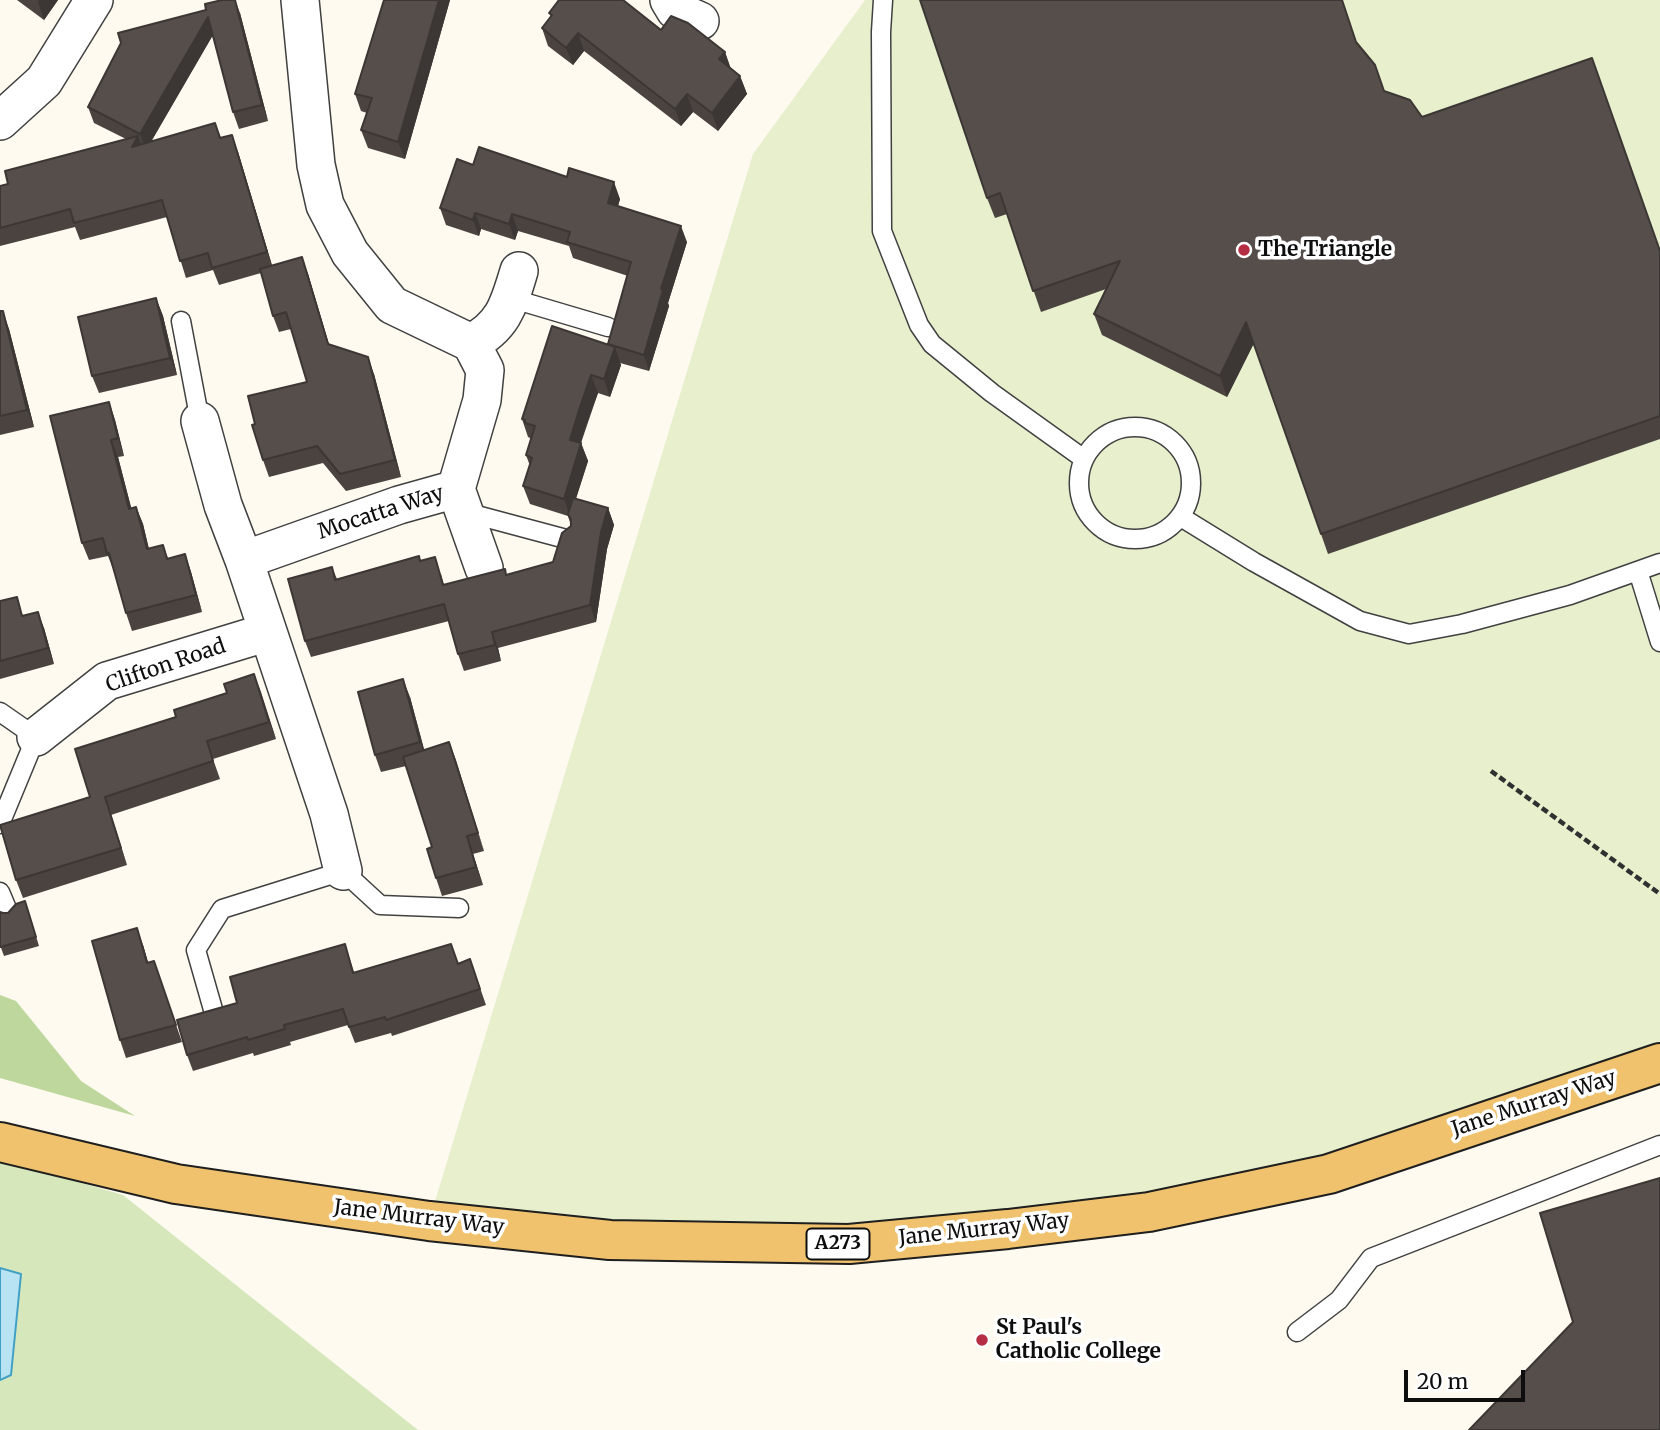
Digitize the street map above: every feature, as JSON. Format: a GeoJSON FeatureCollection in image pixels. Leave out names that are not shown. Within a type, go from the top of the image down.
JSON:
{"type":"FeatureCollection","features":[{"type":"Feature","properties":{"kind":"main road","name":"Jane Murray Way"},"geometry":{"type":"LineString","coordinates":[[0,1142],[176,1184],[429,1222],[610,1241],[849,1244],[1149,1212],[1329,1174],[1660,1063]]}},
{"type":"Feature","properties":{"kind":"street"},"geometry":{"type":"LineString","coordinates":[[0,121],[44,81],[94,0]]}},
{"type":"Feature","properties":{"kind":"street"},"geometry":{"type":"LineString","coordinates":[[300,0],[316,165],[325,205],[350,253],[392,305],[471,343],[486,336],[499,323],[514,285]]}},
{"type":"Feature","properties":{"kind":"street"},"geometry":{"type":"LineString","coordinates":[[669,0],[675,10],[700,21]]}},
{"type":"Feature","properties":{"kind":"street","name":"Mocatta Way"},"geometry":{"type":"LineString","coordinates":[[244,560],[399,505],[460,500],[482,400],[485,370],[471,343]]}},
{"type":"Feature","properties":{"kind":"street"},"geometry":{"type":"LineString","coordinates":[[200,421],[223,505],[329,814],[342,871]]}},
{"type":"Feature","properties":{"kind":"street"},"geometry":{"type":"LineString","coordinates":[[460,500],[484,568]]}},
{"type":"Feature","properties":{"kind":"street","name":"Clifton Road"},"geometry":{"type":"LineString","coordinates":[[36,737],[107,681],[268,632]]}},
{"type":"Feature","properties":{"kind":"lane"},"geometry":{"type":"LineString","coordinates":[[883,0],[882,231],[919,325],[932,344],[992,393],[1084,458]]}},
{"type":"Feature","properties":{"kind":"lane"},"geometry":{"type":"LineString","coordinates":[[514,285],[608,327]]}},
{"type":"Feature","properties":{"kind":"lane"},"geometry":{"type":"LineString","coordinates":[[181,321],[200,421]]}},
{"type":"Feature","properties":{"kind":"lane"},"geometry":{"type":"LineString","coordinates":[[1145,427],[1168,437],[1185,456],[1192,480],[1190,500],[1181,517],[1171,527],[1147,539],[1128,539],[1108,533],[1097,525],[1082,502],[1079,478],[1084,458],[1097,441],[1117,429],[1145,427]]}},
{"type":"Feature","properties":{"kind":"lane"},"geometry":{"type":"LineString","coordinates":[[460,500],[566,539]]}},
{"type":"Feature","properties":{"kind":"lane"},"geometry":{"type":"LineString","coordinates":[[1181,517],[1254,562],[1360,621],[1409,634],[1462,624],[1570,595],[1660,563]]}},
{"type":"Feature","properties":{"kind":"lane"},"geometry":{"type":"LineString","coordinates":[[1638,571],[1660,642]]}},
{"type":"Feature","properties":{"kind":"lane"},"geometry":{"type":"LineString","coordinates":[[0,712],[36,737],[0,824]]}},
{"type":"Feature","properties":{"kind":"lane"},"geometry":{"type":"LineString","coordinates":[[214,1013],[196,950],[222,909],[342,871],[380,905],[459,908]]}},
{"type":"Feature","properties":{"kind":"lane"},"geometry":{"type":"LineString","coordinates":[[0,892],[8,911]]}},
{"type":"Feature","properties":{"kind":"lane"},"geometry":{"type":"LineString","coordinates":[[1297,1332],[1339,1300],[1371,1258],[1660,1145]]}},
{"type":"Feature","properties":{"kind":"path"},"geometry":{"type":"LineString","coordinates":[[1491,771],[1660,894]]}},
{"type":"Feature","properties":{"kind":"green space"},"geometry":{"type":"Polygon","coordinates":[[[865,0],[1660,0],[1660,1064],[1329,1174],[849,1244],[429,1221],[753,154],[865,0]]]}},
{"type":"Feature","properties":{"kind":"green space"},"geometry":{"type":"Polygon","coordinates":[[[0,995],[16,1001],[81,1081],[135,1116],[0,1078],[0,995]]]}},
{"type":"Feature","properties":{"kind":"green space"},"geometry":{"type":"Polygon","coordinates":[[[0,1159],[123,1195],[418,1430],[0,1430],[0,1159]]]}},
{"type":"Feature","properties":{"kind":"water"},"geometry":{"type":"Polygon","coordinates":[[[0,1268],[21,1274],[11,1375],[0,1380],[0,1268]]]}},
{"type":"Feature","properties":{"kind":"building"},"geometry":{"type":"Polygon","coordinates":[[[235,0],[262,105],[233,112],[208,17],[140,134],[88,107],[121,43],[118,33],[206,10],[205,4],[235,0]]]}},
{"type":"Feature","properties":{"kind":"building"},"geometry":{"type":"Polygon","coordinates":[[[384,0],[439,0],[398,142],[361,130],[372,98],[355,94],[384,0]]]}},
{"type":"Feature","properties":{"kind":"building"},"geometry":{"type":"Polygon","coordinates":[[[559,0],[623,0],[661,30],[671,16],[688,23],[725,52],[719,59],[740,76],[712,113],[687,94],[675,109],[578,33],[566,48],[542,28],[559,0]]]}},
{"type":"Feature","properties":{"kind":"building","name":"The Triangle"},"geometry":{"type":"Polygon","coordinates":[[[920,0],[1342,0],[1356,42],[1375,65],[1384,91],[1410,100],[1422,117],[1592,58],[1660,251],[1660,416],[1321,534],[1246,322],[1220,376],[1094,314],[1120,261],[1033,291],[1000,193],[987,198],[920,0]]]}},
{"type":"Feature","properties":{"kind":"building"},"geometry":{"type":"Polygon","coordinates":[[[215,123],[220,138],[232,135],[267,252],[212,268],[208,253],[180,261],[162,200],[74,223],[70,209],[0,228],[0,186],[8,184],[5,171],[138,136],[132,147],[215,123]]]}},
{"type":"Feature","properties":{"kind":"building"},"geometry":{"type":"Polygon","coordinates":[[[479,147],[567,177],[569,168],[614,182],[608,203],[681,226],[644,355],[608,344],[631,262],[567,242],[570,232],[512,214],[509,224],[475,213],[473,220],[440,208],[457,159],[473,165],[479,147]]]}},
{"type":"Feature","properties":{"kind":"building"},"geometry":{"type":"Polygon","coordinates":[[[302,257],[328,344],[368,357],[395,460],[340,474],[317,446],[263,460],[252,425],[255,424],[248,396],[307,382],[286,312],[273,316],[260,269],[302,257]]]}},
{"type":"Feature","properties":{"kind":"building"},"geometry":{"type":"Polygon","coordinates":[[[156,298],[170,358],[92,376],[78,317],[156,298]]]}},
{"type":"Feature","properties":{"kind":"building"},"geometry":{"type":"Polygon","coordinates":[[[0,311],[3,311],[27,410],[0,416],[0,311]]]}},
{"type":"Feature","properties":{"kind":"building"},"geometry":{"type":"Polygon","coordinates":[[[552,326],[615,347],[604,379],[591,375],[579,410],[570,440],[581,443],[564,499],[523,486],[532,458],[526,455],[535,426],[522,419],[552,326]]]}},
{"type":"Feature","properties":{"kind":"building"},"geometry":{"type":"Polygon","coordinates":[[[109,402],[118,438],[111,440],[129,509],[136,507],[147,549],[163,545],[167,559],[185,554],[196,595],[126,613],[103,538],[82,543],[50,416],[109,402]]]}},
{"type":"Feature","properties":{"kind":"building"},"geometry":{"type":"Polygon","coordinates":[[[573,498],[608,508],[601,532],[590,605],[492,632],[495,645],[458,654],[444,604],[305,641],[288,579],[332,567],[335,580],[419,556],[420,561],[435,557],[443,585],[505,569],[506,575],[553,562],[562,533],[571,526],[568,514],[573,498]]]}},
{"type":"Feature","properties":{"kind":"building"},"geometry":{"type":"Polygon","coordinates":[[[17,597],[22,616],[38,612],[48,648],[0,661],[0,601],[17,597]]]}},
{"type":"Feature","properties":{"kind":"building"},"geometry":{"type":"Polygon","coordinates":[[[254,674],[269,722],[207,741],[213,761],[105,797],[121,848],[16,880],[0,825],[90,797],[75,749],[176,717],[174,710],[227,693],[224,684],[254,674]]]}},
{"type":"Feature","properties":{"kind":"building"},"geometry":{"type":"Polygon","coordinates":[[[403,679],[420,742],[375,755],[358,692],[403,679]]]}},
{"type":"Feature","properties":{"kind":"building"},"geometry":{"type":"Polygon","coordinates":[[[449,742],[478,833],[467,836],[476,867],[436,878],[427,849],[432,847],[403,757],[449,742]]]}},
{"type":"Feature","properties":{"kind":"building"},"geometry":{"type":"Polygon","coordinates":[[[25,901],[36,937],[0,947],[0,912],[8,913],[16,904],[25,901]]]}},
{"type":"Feature","properties":{"kind":"building"},"geometry":{"type":"Polygon","coordinates":[[[137,928],[147,963],[154,961],[176,1025],[120,1040],[92,941],[137,928]]]}},
{"type":"Feature","properties":{"kind":"building"},"geometry":{"type":"Polygon","coordinates":[[[345,944],[353,973],[451,944],[458,964],[470,959],[480,989],[386,1020],[385,1017],[349,1027],[343,1009],[284,1025],[285,1029],[248,1040],[247,1037],[187,1055],[177,1020],[237,1003],[230,977],[345,944]]]}},
{"type":"Feature","properties":{"kind":"building"},"geometry":{"type":"Polygon","coordinates":[[[1660,1178],[1660,1430],[1469,1430],[1573,1322],[1540,1213],[1660,1178]]]}},
{"type":"Feature","properties":{"kind":"place","name":"The Triangle"},"geometry":{"type":"Point","coordinates":[1244,250]}},
{"type":"Feature","properties":{"kind":"place","name":"St Paul's Catholic College"},"geometry":{"type":"Point","coordinates":[982,1340]}}]}
